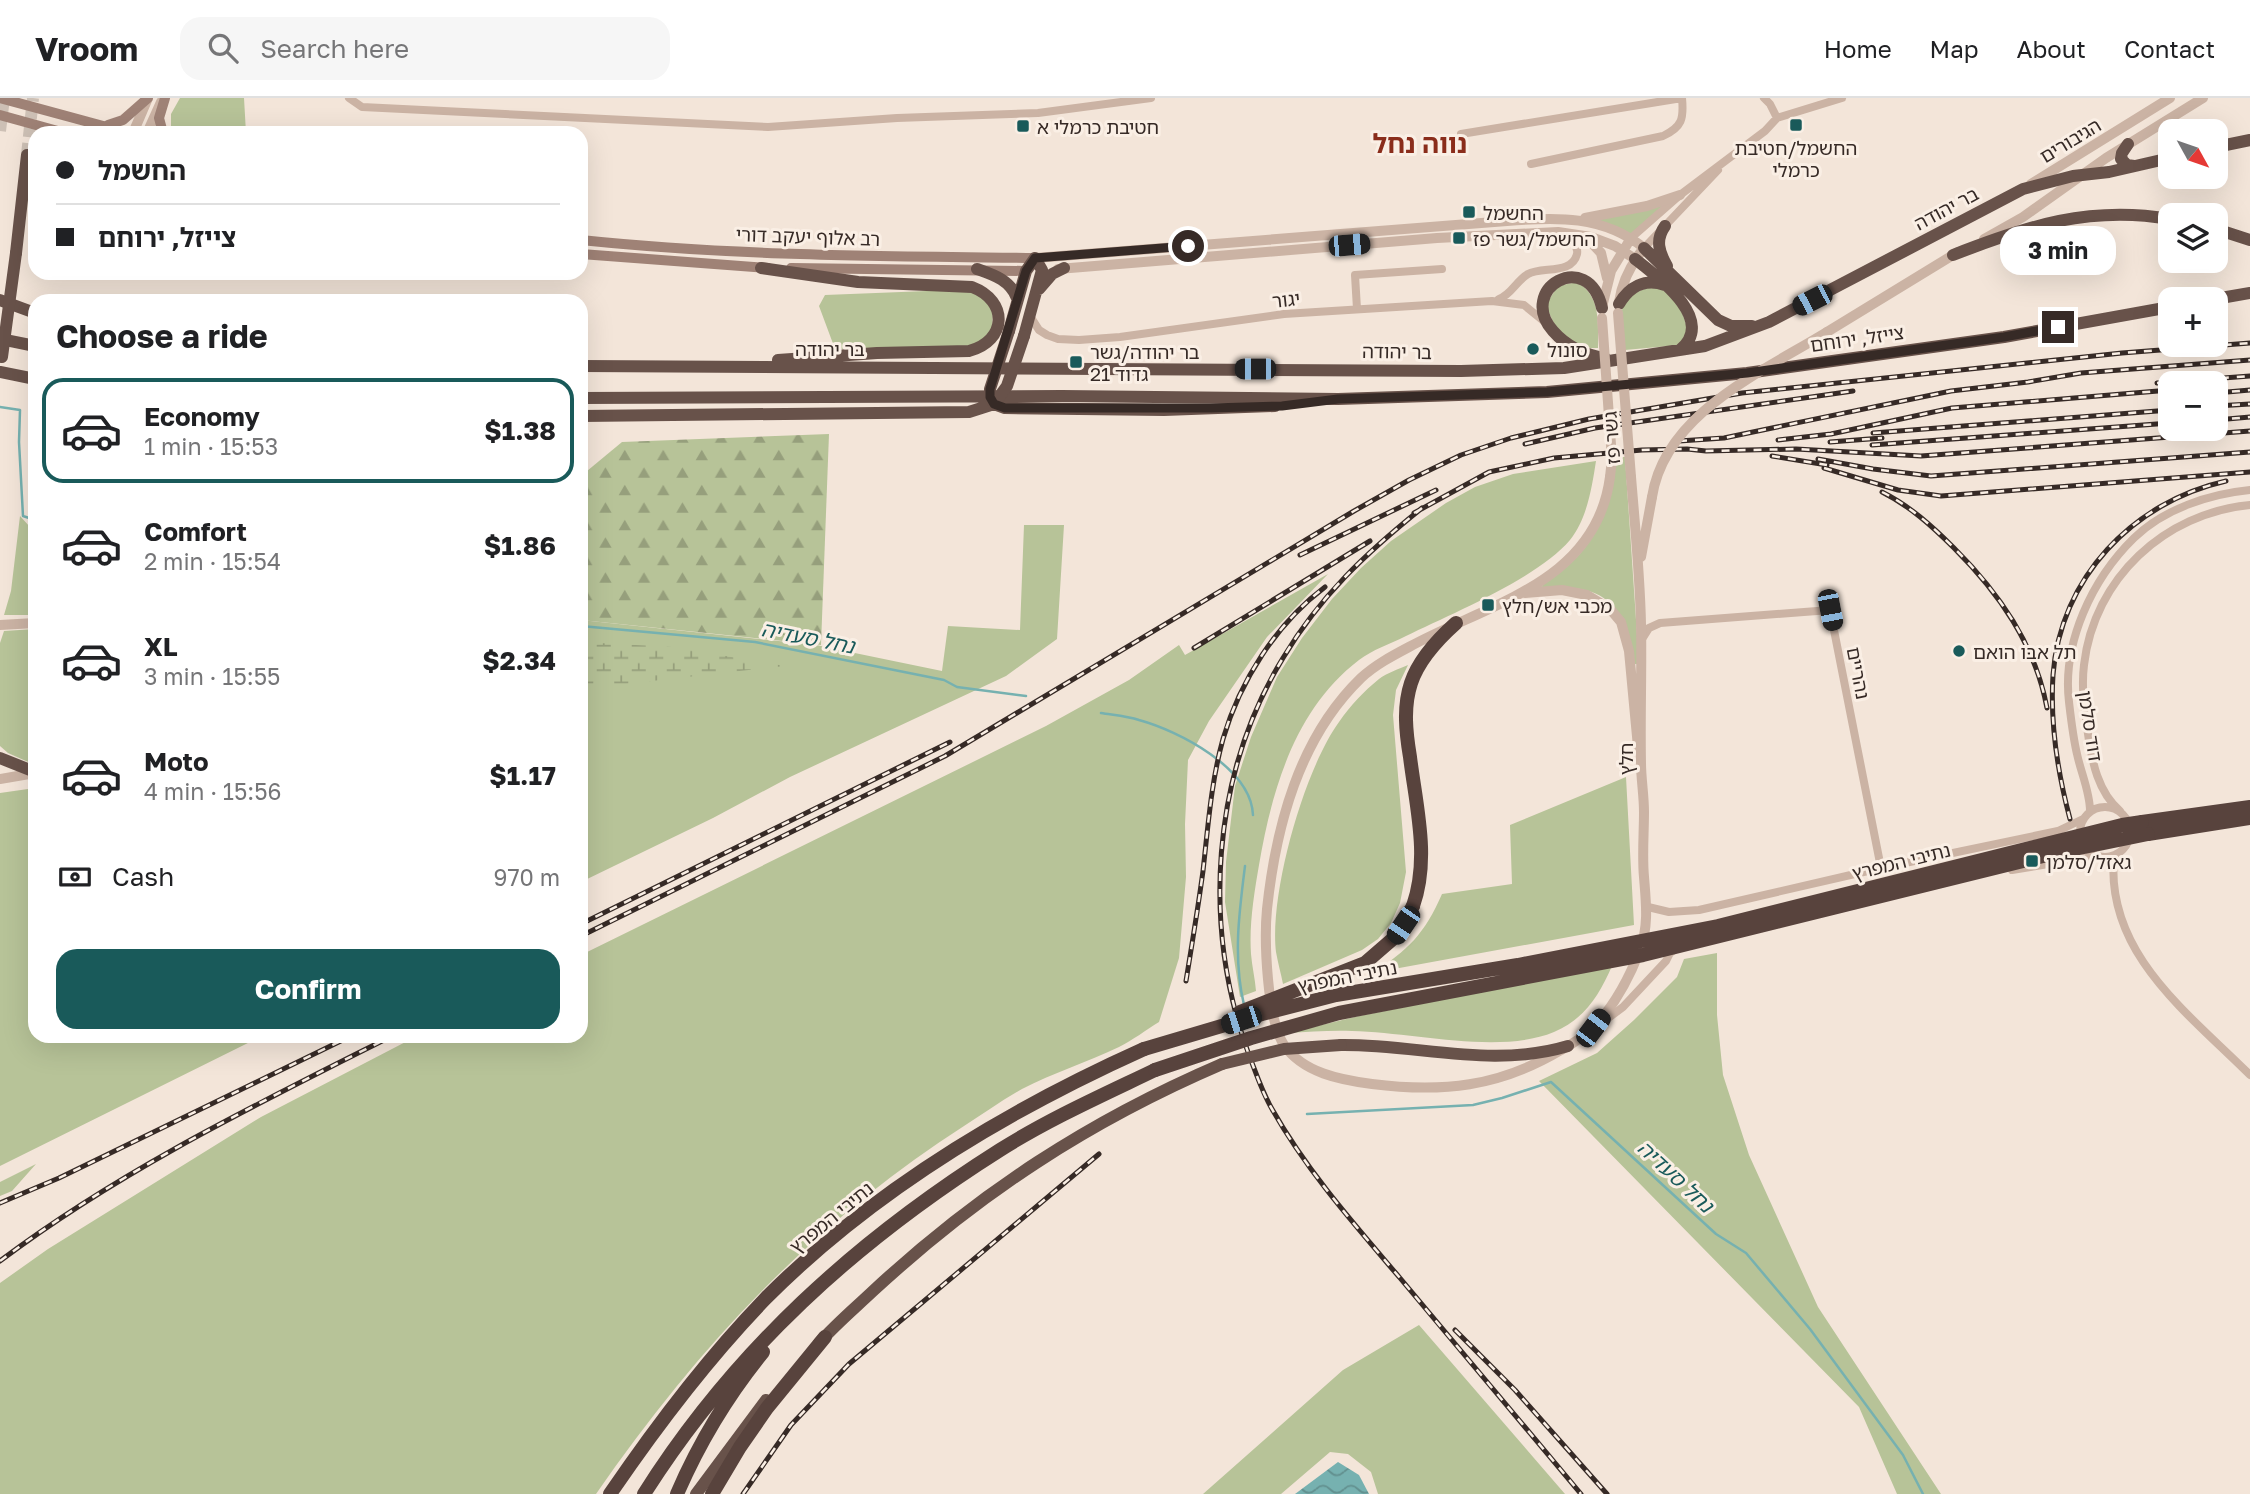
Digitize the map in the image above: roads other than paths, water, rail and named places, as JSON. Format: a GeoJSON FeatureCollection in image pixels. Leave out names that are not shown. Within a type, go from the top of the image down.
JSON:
{"type":"FeatureCollection","features":[{"type":"Feature","properties":{"kind":"highway"},"geometry":{"type":"LineString","coordinates":[[2228,145],[2250,140]]}},
{"type":"Feature","properties":{"kind":"highway"},"geometry":{"type":"LineString","coordinates":[[2129,144],[2121,159],[2135,166]]}},
{"type":"Feature","properties":{"kind":"highway"},"geometry":{"type":"LineString","coordinates":[[27,155],[0,371],[28,377]]}},
{"type":"Feature","properties":{"kind":"highway","name":"בר יהודה"},"geometry":{"type":"LineString","coordinates":[[588,366],[1507,371],[1564,368],[1705,346],[1769,322],[2023,189],[2158,161]]}},
{"type":"Feature","properties":{"kind":"highway"},"geometry":{"type":"LineString","coordinates":[[1953,255],[2024,228],[2072,217],[2139,214],[2158,217]]}},
{"type":"Feature","properties":{"kind":"highway"},"geometry":{"type":"LineString","coordinates":[[1665,226],[1659,237],[1659,246],[1669,280]]}},
{"type":"Feature","properties":{"kind":"highway"},"geometry":{"type":"LineString","coordinates":[[2228,233],[2250,240]]}},
{"type":"Feature","properties":{"kind":"highway"},"geometry":{"type":"LineString","coordinates":[[1644,248],[1669,280],[1691,318],[1692,331],[1680,350]]}},
{"type":"Feature","properties":{"kind":"highway"},"geometry":{"type":"LineString","coordinates":[[588,416],[977,411],[994,404],[1009,381],[1042,270],[1035,258],[1026,271],[990,389],[994,404],[1005,408],[1164,410],[1282,406],[1338,399]]}},
{"type":"Feature","properties":{"kind":"highway"},"geometry":{"type":"LineString","coordinates":[[1634,259],[1669,280],[1724,324],[1740,327],[1769,322]]}},
{"type":"Feature","properties":{"kind":"highway"},"geometry":{"type":"LineString","coordinates":[[636,365],[718,364],[877,353],[968,351],[989,342],[999,323],[1000,316],[994,303],[980,289],[972,286],[858,282],[761,268]]}},
{"type":"Feature","properties":{"kind":"highway"},"geometry":{"type":"LineString","coordinates":[[1037,293],[1052,274],[1064,268]]}},
{"type":"Feature","properties":{"kind":"highway"},"geometry":{"type":"LineString","coordinates":[[977,269],[1005,281],[1014,290],[1017,298]]}},
{"type":"Feature","properties":{"kind":"highway"},"geometry":{"type":"LineString","coordinates":[[1602,313],[1593,286],[1581,278],[1569,277],[1552,286],[1544,297],[1541,311],[1548,325],[1566,344],[1574,349],[1613,359]]}},
{"type":"Feature","properties":{"kind":"highway"},"geometry":{"type":"LineString","coordinates":[[1618,309],[1627,293],[1642,284],[1669,280]]}},
{"type":"Feature","properties":{"kind":"highway"},"geometry":{"type":"LineString","coordinates":[[2228,297],[2250,293]]}},
{"type":"Feature","properties":{"kind":"highway"},"geometry":{"type":"LineString","coordinates":[[0,300],[28,310]]}},
{"type":"Feature","properties":{"kind":"highway","name":"צייזל, ירוחם"},"geometry":{"type":"LineString","coordinates":[[1338,399],[1547,392],[1747,373],[2004,337],[2158,309]]}},
{"type":"Feature","properties":{"kind":"highway"},"geometry":{"type":"LineString","coordinates":[[0,339],[28,345]]}},
{"type":"Feature","properties":{"kind":"highway"},"geometry":{"type":"LineString","coordinates":[[588,398],[1075,396],[1338,399]]}},
{"type":"Feature","properties":{"kind":"highway"},"geometry":{"type":"LineString","coordinates":[[1144,1049],[1365,963],[1395,937],[1413,906],[1420,881],[1422,854],[1406,730],[1409,694],[1412,682],[1425,658],[1456,623]]}},
{"type":"Feature","properties":{"kind":"highway"},"geometry":{"type":"LineString","coordinates":[[0,758],[28,769]]}},
{"type":"Feature","properties":{"kind":"highway","name":"נתיבי המפרץ"},"geometry":{"type":"LineString","coordinates":[[644,1494],[685,1432],[730,1376],[780,1321],[889,1227],[1002,1149],[1155,1070],[1251,1038],[1339,1013],[1643,955],[2055,853],[2145,828],[2250,807]]}},
{"type":"Feature","properties":{"kind":"highway","name":"נתיבי המפרץ"},"geometry":{"type":"LineString","coordinates":[[610,1494],[655,1428],[723,1346],[765,1299],[852,1223],[968,1140],[1069,1084],[1144,1049],[1336,995],[1518,965],[1718,926],[2109,828],[2145,828],[2250,818]]}},
{"type":"Feature","properties":{"kind":"highway"},"geometry":{"type":"LineString","coordinates":[[696,1494],[762,1404],[824,1337],[908,1259],[1023,1170],[1102,1122],[1180,1082],[1222,1065],[1284,1049],[1341,1045],[1398,1047],[1500,1057],[1537,1054],[1568,1046]]}},
{"type":"Feature","properties":{"kind":"highway"},"geometry":{"type":"LineString","coordinates":[[677,1494],[701,1444],[730,1398],[796,1311],[828,1278]]}},
{"type":"Feature","properties":{"kind":"highway"},"geometry":{"type":"LineString","coordinates":[[712,1494],[767,1408],[824,1337]]}},
{"type":"Feature","properties":{"kind":"main road"},"geometry":{"type":"LineString","coordinates":[[0,98],[104,126],[123,120],[148,98]]}},
{"type":"Feature","properties":{"kind":"main road"},"geometry":{"type":"LineString","coordinates":[[161,126],[159,118],[165,98]]}},
{"type":"Feature","properties":{"kind":"main road"},"geometry":{"type":"LineString","coordinates":[[0,115],[40,126]]}},
{"type":"Feature","properties":{"kind":"main road","name":"רב אלוף יעקב דורי"},"geometry":{"type":"LineString","coordinates":[[588,241],[757,253],[1035,258]]}},
{"type":"Feature","properties":{"kind":"main road","name":"רב אלוף יעקב דורי"},"geometry":{"type":"LineString","coordinates":[[588,255],[761,268],[1026,271]]}},
{"type":"Feature","properties":{"kind":"street"},"geometry":{"type":"LineString","coordinates":[[134,126],[148,98]]}},
{"type":"Feature","properties":{"kind":"street"},"geometry":{"type":"LineString","coordinates":[[150,126],[157,107],[165,98]]}},
{"type":"Feature","properties":{"kind":"street"},"geometry":{"type":"LineString","coordinates":[[349,98],[362,107],[768,127],[897,118],[1038,113],[1151,98]]}},
{"type":"Feature","properties":{"kind":"street"},"geometry":{"type":"LineString","coordinates":[[1461,134],[1682,98],[1683,120],[1680,126],[1663,136],[1531,164]]}},
{"type":"Feature","properties":{"kind":"street"},"geometry":{"type":"LineString","coordinates":[[1764,98],[1776,118]]}},
{"type":"Feature","properties":{"kind":"street"},"geometry":{"type":"LineString","coordinates":[[1602,313],[1607,282],[1631,238],[1680,195],[1765,131],[1776,118],[1842,98]]}},
{"type":"Feature","properties":{"kind":"street","name":"הגיבורים"},"geometry":{"type":"LineString","coordinates":[[2023,189],[2170,98]]}},
{"type":"Feature","properties":{"kind":"street","name":"הגיבורים"},"geometry":{"type":"LineString","coordinates":[[1639,571],[1652,497],[1663,463],[1695,418],[1724,395],[1953,255],[2023,217],[2129,144],[2203,98]]}},
{"type":"Feature","properties":{"kind":"street"},"geometry":{"type":"LineString","coordinates":[[1618,309],[1624,280],[1634,259],[1740,148]]}},
{"type":"Feature","properties":{"kind":"street"},"geometry":{"type":"LineString","coordinates":[[1035,258],[1507,221],[1581,219],[1647,206],[1680,195]]}},
{"type":"Feature","properties":{"kind":"street"},"geometry":{"type":"LineString","coordinates":[[1581,219],[1631,238],[1644,248]]}},
{"type":"Feature","properties":{"kind":"street"},"geometry":{"type":"LineString","coordinates":[[1026,271],[1437,238],[1558,232],[1581,235],[1622,251],[1634,259]]}},
{"type":"Feature","properties":{"kind":"street"},"geometry":{"type":"LineString","coordinates":[[1492,300],[1509,294],[1531,272],[1561,268],[1572,262],[1577,249],[1558,232]]}},
{"type":"Feature","properties":{"kind":"street"},"geometry":{"type":"LineString","coordinates":[[1581,235],[1601,253],[1607,282]]}},
{"type":"Feature","properties":{"kind":"street"},"geometry":{"type":"LineString","coordinates":[[1357,309],[1355,275],[1442,269]]}},
{"type":"Feature","properties":{"kind":"street","name":"יגור"},"geometry":{"type":"LineString","coordinates":[[1030,316],[1039,330],[1046,335],[1079,340],[1120,338],[1284,314],[1492,300],[1524,305],[1548,325]]}},
{"type":"Feature","properties":{"kind":"street","name":"גשר פז"},"geometry":{"type":"LineString","coordinates":[[1618,309],[1631,477]]}},
{"type":"Feature","properties":{"kind":"street","name":"גשר פז"},"geometry":{"type":"LineString","coordinates":[[1518,594],[1551,574],[1582,547],[1602,513],[1612,459],[1602,313]]}},
{"type":"Feature","properties":{"kind":"street","name":"חלץ"},"geometry":{"type":"LineString","coordinates":[[1518,594],[1397,653],[1359,680],[1331,714],[1302,765],[1290,795],[1282,828],[1267,910],[1265,941],[1267,974],[1284,1045],[1318,1071],[1364,1083],[1411,1087],[1458,1087],[1492,1081],[1532,1066],[1593,1028],[1622,987],[1643,939],[1648,907],[1644,877],[1644,807],[1640,761],[1641,612],[1631,477]]}},
{"type":"Feature","properties":{"kind":"street","name":"דוד סלמן"},"geometry":{"type":"LineString","coordinates":[[2090,811],[2090,800],[2077,752],[2068,700],[2068,682],[2073,645],[2091,597],[2134,538],[2150,526],[2183,507],[2205,499],[2250,490]]}},
{"type":"Feature","properties":{"kind":"street","name":"דוד סלמן"},"geometry":{"type":"LineString","coordinates":[[2120,811],[2105,795],[2091,750],[2083,699],[2085,657],[2092,631],[2113,587],[2144,548],[2189,520],[2231,507],[2250,505]]}},
{"type":"Feature","properties":{"kind":"street"},"geometry":{"type":"LineString","coordinates":[[1518,594],[1544,590],[1575,591],[1600,602],[1621,622],[1629,650],[1634,725],[1640,761]]}},
{"type":"Feature","properties":{"kind":"street","name":"נהריים"},"geometry":{"type":"LineString","coordinates":[[1660,623],[1830,610],[1881,868]]}},
{"type":"Feature","properties":{"kind":"street"},"geometry":{"type":"LineString","coordinates":[[1641,612],[1648,619],[1660,623]]}},
{"type":"Feature","properties":{"kind":"street"},"geometry":{"type":"LineString","coordinates":[[0,625],[28,623]]}},
{"type":"Feature","properties":{"kind":"street"},"geometry":{"type":"LineString","coordinates":[[1641,644],[1649,628],[1660,623]]}},
{"type":"Feature","properties":{"kind":"street"},"geometry":{"type":"LineString","coordinates":[[0,779],[28,773]]}},
{"type":"Feature","properties":{"kind":"street"},"geometry":{"type":"LineString","coordinates":[[1593,1028],[1623,1007],[1666,961],[1670,953],[1677,949],[1951,880],[2098,856],[2114,856],[2127,846],[2131,831],[2129,823],[2120,811],[2105,806],[2090,811],[2080,827],[2081,841],[2085,848],[2098,856]]}},
{"type":"Feature","properties":{"kind":"street"},"geometry":{"type":"LineString","coordinates":[[1648,907],[1670,912],[1699,910],[2058,831],[2083,819]]}},
{"type":"Feature","properties":{"kind":"street"},"geometry":{"type":"LineString","coordinates":[[1951,880],[1963,866],[2030,851],[2045,843],[2058,831]]}},
{"type":"Feature","properties":{"kind":"street"},"geometry":{"type":"LineString","coordinates":[[2114,856],[2112,881],[2123,927],[2139,958],[2164,989],[2250,1075]]}},
{"type":"Feature","properties":{"kind":"water"},"geometry":{"type":"Polygon","coordinates":[[[1338,1462],[1359,1475],[1369,1494],[1295,1494],[1338,1462]]]}},
{"type":"Feature","properties":{"kind":"waterway","name":"נחל סעדיה"},"geometry":{"type":"LineString","coordinates":[[0,407],[20,410],[23,516],[28,518]]}},
{"type":"Feature","properties":{"kind":"waterway","name":"נחל סעדיה"},"geometry":{"type":"LineString","coordinates":[[588,627],[755,642],[944,680],[957,687],[1026,696]]}},
{"type":"Feature","properties":{"kind":"waterway","name":"נחל סעדיה"},"geometry":{"type":"LineString","coordinates":[[1101,713],[1155,725],[1192,742],[1210,754],[1240,782],[1249,798],[1253,815]]}},
{"type":"Feature","properties":{"kind":"waterway","name":"נחל סעדיה"},"geometry":{"type":"LineString","coordinates":[[1244,1005],[1238,953],[1245,866]]}},
{"type":"Feature","properties":{"kind":"waterway","name":"נחל סעדיה"},"geometry":{"type":"LineString","coordinates":[[1307,1114],[1473,1105],[1551,1082],[1716,1234],[1746,1253],[1810,1329],[1903,1455],[1923,1494]]}},
{"type":"Feature","properties":{"kind":"tunnel"},"geometry":{"type":"LineString","coordinates":[[0,131],[4,98]]}},
{"type":"Feature","properties":{"kind":"tunnel"},"geometry":{"type":"LineString","coordinates":[[30,126],[33,98]]}},
{"type":"Feature","properties":{"kind":"tunnel"},"geometry":{"type":"LineString","coordinates":[[27,155],[28,146]]}},
{"type":"Feature","properties":{"kind":"railway"},"geometry":{"type":"LineString","coordinates":[[588,933],[945,756],[1354,511],[1461,455],[1511,438],[1589,419],[1742,393],[2122,353],[2250,343]]}},
{"type":"Feature","properties":{"kind":"railway"},"geometry":{"type":"LineString","coordinates":[[1679,441],[1724,438],[1951,391],[2081,373],[2250,360]]}},
{"type":"Feature","properties":{"kind":"railway"},"geometry":{"type":"LineString","coordinates":[[2157,383],[2250,376]]}},
{"type":"Feature","properties":{"kind":"railway"},"geometry":{"type":"LineString","coordinates":[[2228,392],[2250,390]]}},
{"type":"Feature","properties":{"kind":"railway"},"geometry":{"type":"LineString","coordinates":[[1525,444],[1595,428],[1853,391]]}},
{"type":"Feature","properties":{"kind":"railway"},"geometry":{"type":"LineString","coordinates":[[1778,440],[1831,434],[1952,408],[2158,391]]}},
{"type":"Feature","properties":{"kind":"railway"},"geometry":{"type":"LineString","coordinates":[[2228,405],[2250,404]]}},
{"type":"Feature","properties":{"kind":"railway"},"geometry":{"type":"LineString","coordinates":[[1873,433],[2158,411]]}},
{"type":"Feature","properties":{"kind":"railway"},"geometry":{"type":"LineString","coordinates":[[2228,419],[2250,417]]}},
{"type":"Feature","properties":{"kind":"railway"},"geometry":{"type":"LineString","coordinates":[[1872,445],[2158,424]]}},
{"type":"Feature","properties":{"kind":"railway"},"geometry":{"type":"LineString","coordinates":[[1414,513],[1489,472],[1554,458],[1687,449],[1796,449],[1921,456],[2250,431]]}},
{"type":"Feature","properties":{"kind":"railway"},"geometry":{"type":"LineString","coordinates":[[1830,442],[1882,438]]}},
{"type":"Feature","properties":{"kind":"railway"},"geometry":{"type":"LineString","coordinates":[[1818,459],[1931,476],[2250,452]]}},
{"type":"Feature","properties":{"kind":"railway"},"geometry":{"type":"LineString","coordinates":[[1772,456],[1827,465]]}},
{"type":"Feature","properties":{"kind":"railway"},"geometry":{"type":"LineString","coordinates":[[1824,468],[1898,490],[1941,496],[2250,472]]}},
{"type":"Feature","properties":{"kind":"railway"},"geometry":{"type":"LineString","coordinates":[[2070,819],[2056,748],[2052,693],[2059,640],[2070,607],[2086,577],[2107,550],[2132,526],[2192,491],[2226,481]]}},
{"type":"Feature","properties":{"kind":"railway"},"geometry":{"type":"LineString","coordinates":[[1300,555],[1436,490]]}},
{"type":"Feature","properties":{"kind":"railway"},"geometry":{"type":"LineString","coordinates":[[1882,492],[1911,510],[1937,532],[1986,583],[2024,641],[2034,662],[2047,708]]}},
{"type":"Feature","properties":{"kind":"railway"},"geometry":{"type":"LineString","coordinates":[[1422,508],[1363,559],[1328,595],[1283,658],[1259,704],[1241,752],[1228,802],[1221,853],[1220,904],[1224,956],[1234,1006],[1257,1076],[1272,1109],[1300,1154],[1349,1217],[1581,1494]]}},
{"type":"Feature","properties":{"kind":"railway"},"geometry":{"type":"LineString","coordinates":[[1194,648],[1370,541]]}},
{"type":"Feature","properties":{"kind":"railway"},"geometry":{"type":"LineString","coordinates":[[1186,981],[1213,788],[1230,717],[1262,655],[1291,618],[1325,587]]}},
{"type":"Feature","properties":{"kind":"railway"},"geometry":{"type":"LineString","coordinates":[[588,921],[950,742]]}},
{"type":"Feature","properties":{"kind":"railway"},"geometry":{"type":"LineString","coordinates":[[0,1203],[59,1178],[337,1043]]}},
{"type":"Feature","properties":{"kind":"railway"},"geometry":{"type":"LineString","coordinates":[[0,1261],[93,1197],[142,1168],[241,1113],[378,1043]]}},
{"type":"Feature","properties":{"kind":"railway"},"geometry":{"type":"LineString","coordinates":[[743,1494],[791,1425],[849,1364],[1099,1154]]}},
{"type":"Feature","properties":{"kind":"railway"},"geometry":{"type":"LineString","coordinates":[[1455,1330],[1515,1390],[1607,1494]]}},
{"type":"Feature","properties":{"kind":"place","name":"החשמל/חטיבת כרמלי"},"geometry":{"type":"Point","coordinates":[1796,125]}},
{"type":"Feature","properties":{"kind":"place","name":"חטיבת כרמלי א"},"geometry":{"type":"Point","coordinates":[1023,126]}},
{"type":"Feature","properties":{"kind":"place","name":"החשמל"},"geometry":{"type":"Point","coordinates":[1469,212]}},
{"type":"Feature","properties":{"kind":"place","name":"החשמל/גשר פז"},"geometry":{"type":"Point","coordinates":[1459,238]}},
{"type":"Feature","properties":{"kind":"place","name":"סונול"},"geometry":{"type":"Point","coordinates":[1533,349]}},
{"type":"Feature","properties":{"kind":"place","name":"בר יהודה/גשר גדוד 21"},"geometry":{"type":"Point","coordinates":[1076,362]}},
{"type":"Feature","properties":{"kind":"place","name":"מכבי אש/חלץ"},"geometry":{"type":"Point","coordinates":[1488,605]}},
{"type":"Feature","properties":{"kind":"place","name":"תל אבו הואם"},"geometry":{"type":"Point","coordinates":[1959,651]}},
{"type":"Feature","properties":{"kind":"place","name":"גאזל/סלמן"},"geometry":{"type":"Point","coordinates":[2032,861]}},
{"type":"Feature","properties":{"kind":"district","name":"נווה נחל"},"geometry":{"type":"Point","coordinates":[1420,143]}}]}
